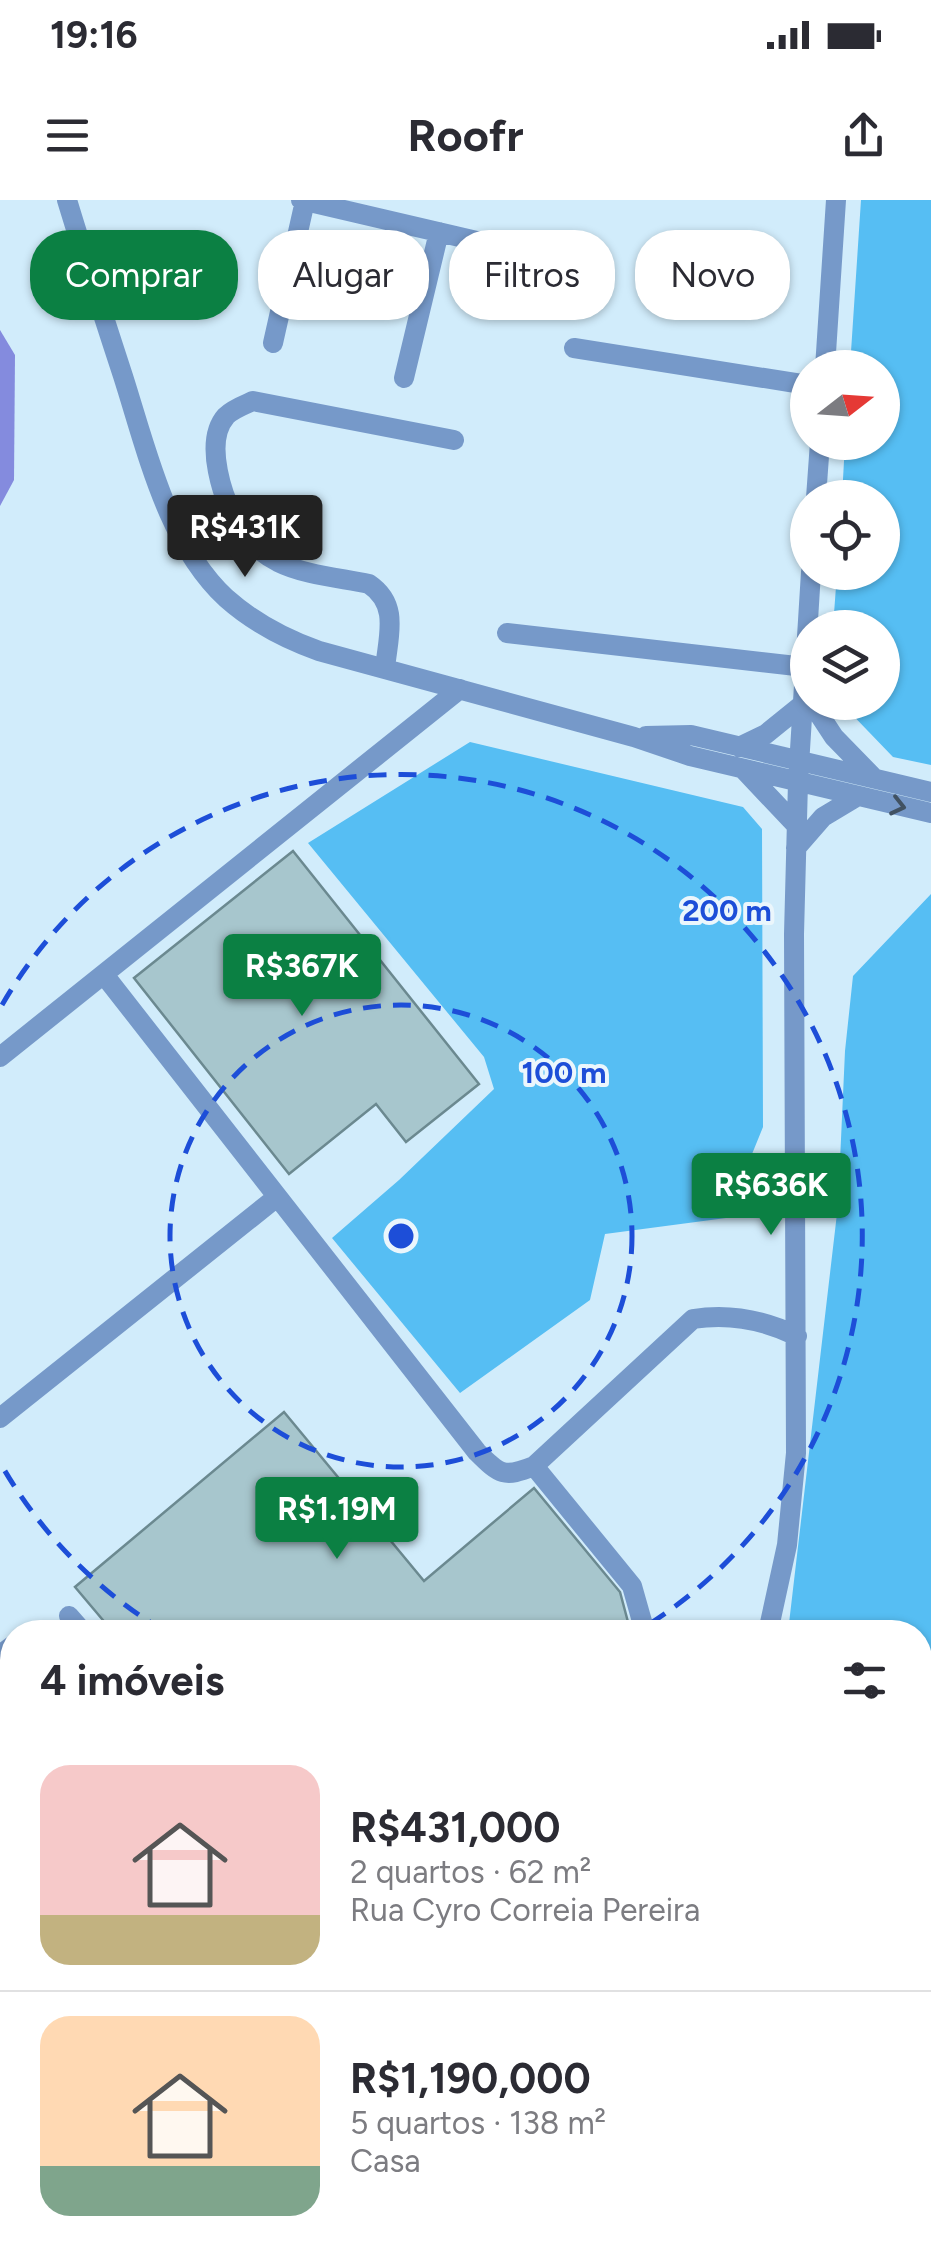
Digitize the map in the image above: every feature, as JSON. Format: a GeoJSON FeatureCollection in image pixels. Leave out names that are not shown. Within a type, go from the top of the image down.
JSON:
{"type":"FeatureCollection","features":[{"type":"Feature","properties":{"kind":"street"},"geometry":{"type":"LineString","coordinates":[[66,200],[152,469],[175,522],[205,574],[225,597],[274,632],[319,651],[742,769],[874,778],[931,792]]}},
{"type":"Feature","properties":{"kind":"street"},"geometry":{"type":"LineString","coordinates":[[273,343],[303,200],[449,234]]}},
{"type":"Feature","properties":{"kind":"street"},"geometry":{"type":"LineString","coordinates":[[825,350],[836,200]]}},
{"type":"Feature","properties":{"kind":"street"},"geometry":{"type":"LineString","coordinates":[[404,378],[439,232]]}},
{"type":"Feature","properties":{"kind":"street"},"geometry":{"type":"LineString","coordinates":[[574,348],[790,382]]}},
{"type":"Feature","properties":{"kind":"street"},"geometry":{"type":"LineString","coordinates":[[385,669],[392,612],[380,592],[369,584],[282,564],[258,549],[239,528],[218,474],[220,425],[228,413],[253,401],[454,440]]}},
{"type":"Feature","properties":{"kind":"street"},"geometry":{"type":"LineString","coordinates":[[507,632],[790,665]]}},
{"type":"Feature","properties":{"kind":"street"},"geometry":{"type":"LineString","coordinates":[[0,1057],[460,689]]}},
{"type":"Feature","properties":{"kind":"street"},"geometry":{"type":"LineString","coordinates":[[739,747],[766,734],[790,712]]}},
{"type":"Feature","properties":{"kind":"street"},"geometry":{"type":"LineString","coordinates":[[771,1620],[788,1545],[793,1502],[798,1336],[793,1048],[796,826],[804,720]]}},
{"type":"Feature","properties":{"kind":"street"},"geometry":{"type":"LineString","coordinates":[[822,720],[874,778]]}},
{"type":"Feature","properties":{"kind":"street"},"geometry":{"type":"LineString","coordinates":[[634,736],[690,735],[739,747],[858,796],[931,813]]}},
{"type":"Feature","properties":{"kind":"street"},"geometry":{"type":"LineString","coordinates":[[742,769],[796,826]]}},
{"type":"Feature","properties":{"kind":"street"},"geometry":{"type":"LineString","coordinates":[[796,848],[823,817],[858,796]]}},
{"type":"Feature","properties":{"kind":"street"},"geometry":{"type":"LineString","coordinates":[[105,976],[477,1452],[496,1470],[512,1475],[534,1466],[694,1319],[720,1315],[774,1324],[798,1336]]}},
{"type":"Feature","properties":{"kind":"street"},"geometry":{"type":"LineString","coordinates":[[0,1418],[278,1197]]}},
{"type":"Feature","properties":{"kind":"street"},"geometry":{"type":"LineString","coordinates":[[534,1466],[632,1586],[642,1620]]}},
{"type":"Feature","properties":{"kind":"shaded area"},"geometry":{"type":"Polygon","coordinates":[[[861,200],[931,200],[931,765],[893,757],[857,720],[900,720],[900,610],[834,610],[836,590],[900,590],[900,480],[843,480],[844,460],[900,460],[900,350],[851,350],[861,200]]]}},
{"type":"Feature","properties":{"kind":"shaded area"},"geometry":{"type":"Polygon","coordinates":[[[0,330],[15,355],[14,480],[0,506],[0,330]]]}},
{"type":"Feature","properties":{"kind":"shaded area"},"geometry":{"type":"Polygon","coordinates":[[[470,742],[743,807],[762,829],[763,1127],[726,1218],[605,1234],[590,1300],[460,1393],[332,1238],[494,1089],[484,1057],[308,843],[470,742]]]}},
{"type":"Feature","properties":{"kind":"shaded area"},"geometry":{"type":"Polygon","coordinates":[[[931,894],[931,1620],[789,1620],[838,1205],[845,1051],[853,976],[931,894]]]}},
{"type":"Feature","properties":{"kind":"building"},"geometry":{"type":"Polygon","coordinates":[[[293,851],[479,1084],[406,1142],[376,1104],[289,1174],[134,978],[293,851]]]}},
{"type":"Feature","properties":{"kind":"building"},"geometry":{"type":"Polygon","coordinates":[[[284,1412],[424,1581],[534,1488],[620,1592],[627,1620],[103,1620],[75,1587],[284,1412]]]}}]}
